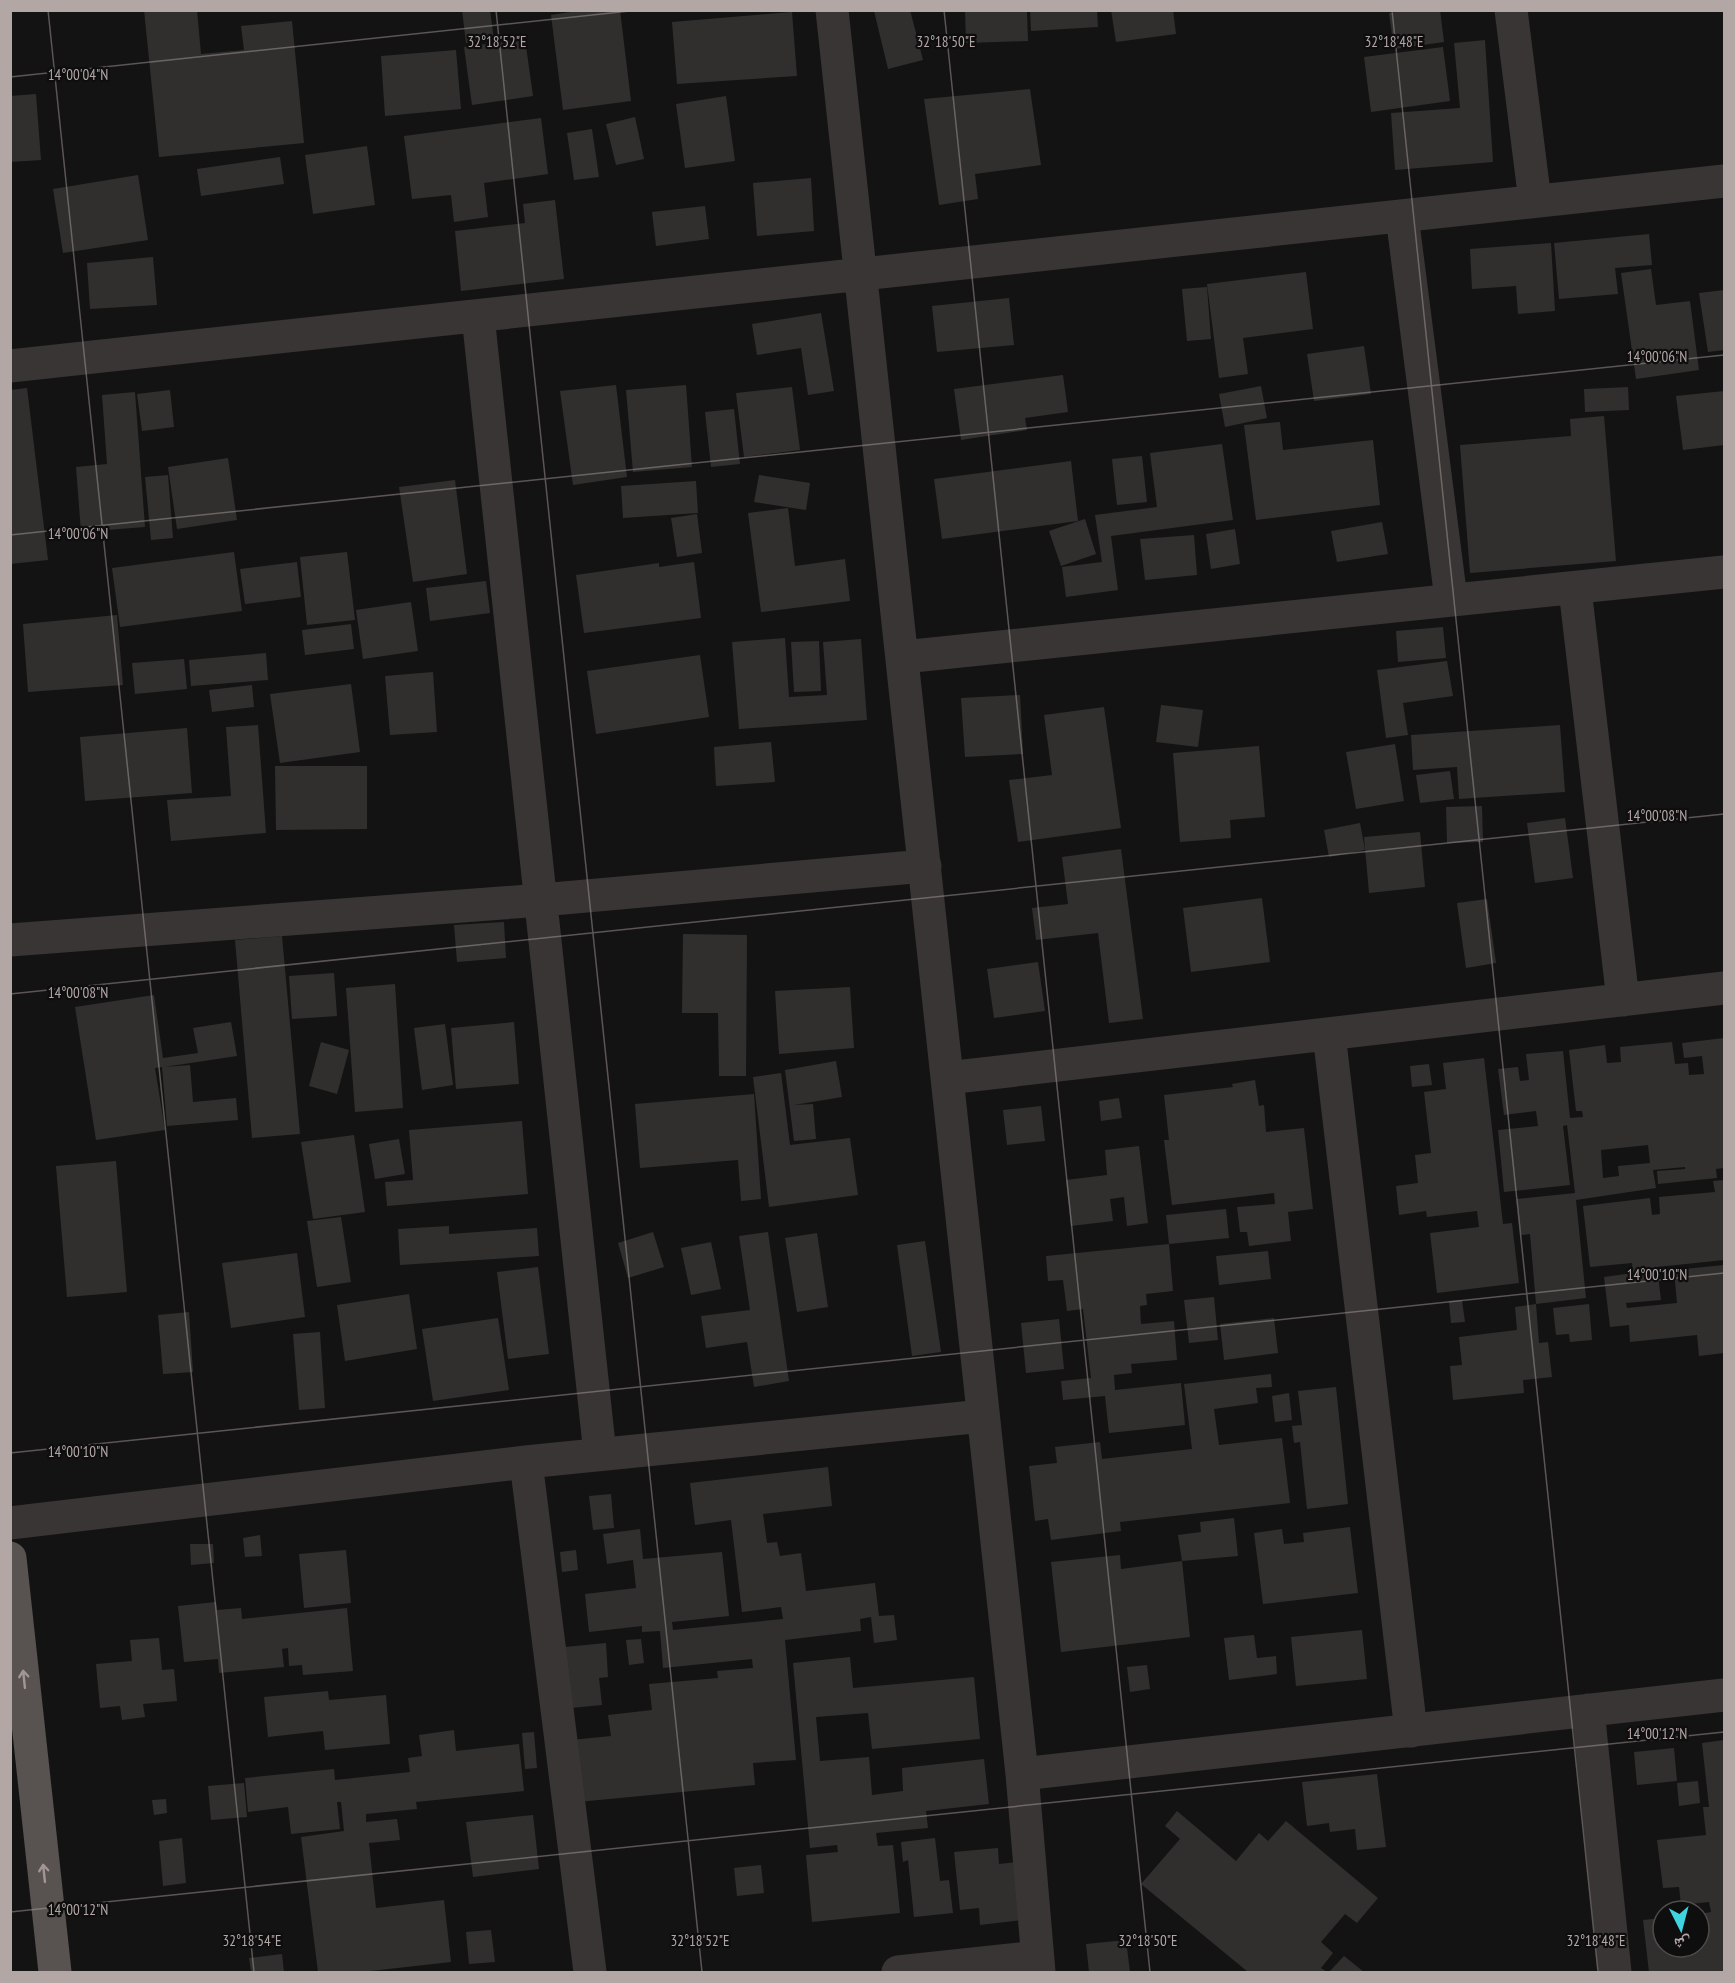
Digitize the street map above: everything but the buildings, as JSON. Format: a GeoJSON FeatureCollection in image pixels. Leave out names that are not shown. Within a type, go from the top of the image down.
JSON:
{"type":"FeatureCollection","features":[{"type":"Feature","properties":{"kind":"main road"},"geometry":{"type":"LineString","coordinates":[[10,1558],[55,1972]]}},
{"type":"Feature","properties":{"kind":"street"},"geometry":{"type":"LineString","coordinates":[[832,10],[1022,1774],[1038,1965],[898,1972]]}},
{"type":"Feature","properties":{"kind":"street"},"geometry":{"type":"LineString","coordinates":[[1511,10],[1535,201]]}},
{"type":"Feature","properties":{"kind":"street"},"geometry":{"type":"LineString","coordinates":[[10,366],[1725,181]]}},
{"type":"Feature","properties":{"kind":"street"},"geometry":{"type":"LineString","coordinates":[[1402,216],[1451,599]]}},
{"type":"Feature","properties":{"kind":"street"},"geometry":{"type":"LineString","coordinates":[[478,316],[600,1454]]}},
{"type":"Feature","properties":{"kind":"street"},"geometry":{"type":"LineString","coordinates":[[903,657],[1725,572]]}},
{"type":"Feature","properties":{"kind":"street"},"geometry":{"type":"LineString","coordinates":[[1575,588],[1623,1000]]}},
{"type":"Feature","properties":{"kind":"street"},"geometry":{"type":"LineString","coordinates":[[10,940],[541,900],[925,866]]}},
{"type":"Feature","properties":{"kind":"street"},"geometry":{"type":"LineString","coordinates":[[947,1078],[1725,988]]}},
{"type":"Feature","properties":{"kind":"street"},"geometry":{"type":"LineString","coordinates":[[1329,1034],[1411,1731]]}},
{"type":"Feature","properties":{"kind":"street"},"geometry":{"type":"LineString","coordinates":[[10,1523],[526,1462],[983,1416]]}},
{"type":"Feature","properties":{"kind":"street"},"geometry":{"type":"LineString","coordinates":[[526,1462],[590,1972]]}},
{"type":"Feature","properties":{"kind":"street"},"geometry":{"type":"LineString","coordinates":[[1022,1774],[1725,1695]]}},
{"type":"Feature","properties":{"kind":"street"},"geometry":{"type":"LineString","coordinates":[[1588,1710],[1615,1972]]}}]}
